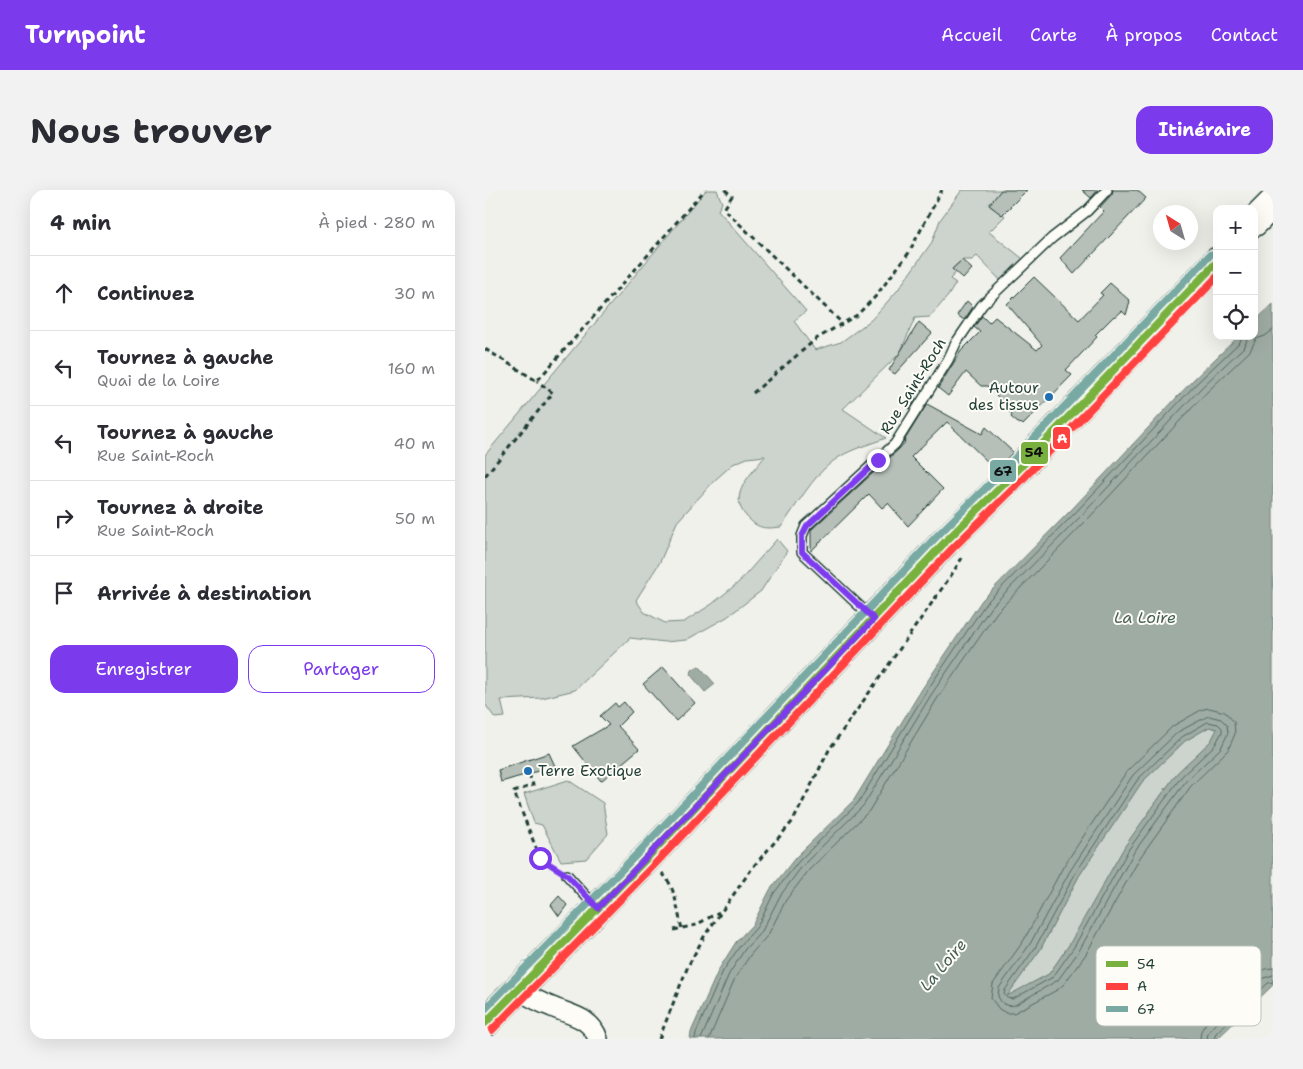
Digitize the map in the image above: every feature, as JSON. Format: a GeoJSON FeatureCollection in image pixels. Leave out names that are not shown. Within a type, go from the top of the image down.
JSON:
{"type":"FeatureCollection","features":[{"type":"Feature","properties":{"kind":"main road"},"geometry":{"type":"LineString","coordinates":[[1258,218],[1273,203]]}},
{"type":"Feature","properties":{"kind":"main road"},"geometry":{"type":"LineString","coordinates":[[485,1023],[598,908],[945,542],[1213,266]]}},
{"type":"Feature","properties":{"kind":"street"},"geometry":{"type":"LineString","coordinates":[[517,989],[534,1000],[585,1020],[596,1031],[598,1039]]}},
{"type":"Feature","properties":{"kind":"lane","name":"Rue Saint-Roch"},"geometry":{"type":"LineString","coordinates":[[874,619],[802,552],[802,536],[807,526],[895,444],[948,360],[956,343],[982,305],[1052,238],[1087,211],[1107,190]]}},
{"type":"Feature","properties":{"kind":"lane"},"geometry":{"type":"LineString","coordinates":[[567,875],[598,908]]}},
{"type":"Feature","properties":{"kind":"path"},"geometry":{"type":"LineString","coordinates":[[537,381],[705,190]]}},
{"type":"Feature","properties":{"kind":"path"},"geometry":{"type":"LineString","coordinates":[[725,190],[732,196],[724,209],[842,324]]}},
{"type":"Feature","properties":{"kind":"path"},"geometry":{"type":"LineString","coordinates":[[753,393],[816,339],[857,315],[875,297],[908,254],[942,190]]}},
{"type":"Feature","properties":{"kind":"path"},"geometry":{"type":"LineString","coordinates":[[485,349],[553,393],[485,476]]}},
{"type":"Feature","properties":{"kind":"path"},"geometry":{"type":"LineString","coordinates":[[659,1039],[687,966],[705,935],[753,867],[793,821],[829,750],[962,558]]}},
{"type":"Feature","properties":{"kind":"path"},"geometry":{"type":"LineString","coordinates":[[529,774],[533,785],[514,792],[540,858],[567,875]]}},
{"type":"Feature","properties":{"kind":"path"},"geometry":{"type":"LineString","coordinates":[[666,877],[673,893],[682,929]]}},
{"type":"Feature","properties":{"kind":"path"},"geometry":{"type":"LineString","coordinates":[[674,930],[696,925],[722,910]]}},
{"type":"Feature","properties":{"kind":"shaded area"},"geometry":{"type":"Polygon","coordinates":[[[706,190],[717,190],[722,203],[718,210],[806,311],[794,321],[815,350],[841,342],[871,320],[897,291],[932,242],[940,220],[962,190],[1002,190],[989,205],[993,208],[998,208],[1005,216],[989,232],[1027,262],[1004,284],[977,256],[972,260],[962,260],[953,268],[956,272],[950,279],[956,283],[948,296],[930,317],[915,318],[900,353],[843,409],[886,438],[851,451],[832,462],[818,475],[781,527],[766,528],[758,526],[746,516],[739,500],[743,484],[765,456],[747,458],[733,464],[715,480],[677,522],[660,562],[636,600],[644,612],[665,623],[684,622],[712,604],[739,582],[777,539],[787,551],[761,591],[727,617],[686,640],[665,642],[630,638],[575,690],[542,698],[501,700],[505,717],[495,718],[485,704],[485,455],[706,190]]]}},
{"type":"Feature","properties":{"kind":"shaded area"},"geometry":{"type":"Polygon","coordinates":[[[1209,727],[1218,729],[1211,741],[1177,773],[1125,846],[1069,945],[1049,974],[1006,997],[1040,950],[1079,876],[1142,782],[1185,741],[1209,727]]]}},
{"type":"Feature","properties":{"kind":"shaded area"},"geometry":{"type":"Polygon","coordinates":[[[568,780],[603,803],[608,834],[586,859],[561,861],[542,825],[534,823],[524,794],[568,780]]]}},
{"type":"Feature","properties":{"kind":"water","name":"La Loire"},"geometry":{"type":"Polygon","coordinates":[[[1273,304],[1273,985],[1261,997],[1261,946],[1096,946],[1096,1026],[1230,1026],[1217,1039],[690,1039],[691,1032],[719,969],[736,942],[753,924],[770,890],[795,858],[854,800],[922,689],[982,600],[1073,508],[1194,379],[1235,340],[1258,340],[1258,318],[1273,304]],[[1209,727],[1185,741],[1142,782],[1079,876],[1040,950],[1007,996],[1049,974],[1069,945],[1125,846],[1177,773],[1211,741],[1217,729],[1209,727]]]}},
{"type":"Feature","properties":{"kind":"water"},"geometry":{"type":"Polygon","coordinates":[[[699,666],[715,684],[705,692],[690,674],[693,669],[699,666]]]}},
{"type":"Feature","properties":{"kind":"building"},"geometry":{"type":"Polygon","coordinates":[[[1001,190],[1027,190],[1002,215],[989,205],[1001,190]]]}},
{"type":"Feature","properties":{"kind":"building"},"geometry":{"type":"Polygon","coordinates":[[[1082,190],[1098,190],[1091,198],[1082,190]]]}},
{"type":"Feature","properties":{"kind":"building"},"geometry":{"type":"Polygon","coordinates":[[[1113,190],[1137,190],[1146,198],[1074,274],[1060,258],[1104,211],[1100,207],[1112,194],[1113,190]]]}},
{"type":"Feature","properties":{"kind":"building"},"geometry":{"type":"Polygon","coordinates":[[[962,260],[972,269],[963,279],[952,269],[962,260]]]}},
{"type":"Feature","properties":{"kind":"building"},"geometry":{"type":"Polygon","coordinates":[[[1034,277],[1079,320],[1103,295],[1100,293],[1110,283],[1130,301],[1126,315],[1122,311],[1114,316],[1095,335],[1097,337],[1066,370],[1072,375],[1023,425],[1011,417],[1012,415],[1006,409],[1008,407],[987,386],[981,386],[966,372],[948,396],[938,388],[961,351],[980,332],[974,327],[982,316],[989,323],[995,317],[1037,350],[1042,345],[1007,304],[1034,277]]]}},
{"type":"Feature","properties":{"kind":"building"},"geometry":{"type":"Polygon","coordinates":[[[967,301],[973,307],[964,320],[957,315],[967,301]]]}},
{"type":"Feature","properties":{"kind":"building"},"geometry":{"type":"Polygon","coordinates":[[[919,322],[932,333],[895,374],[889,370],[919,322]]]}},
{"type":"Feature","properties":{"kind":"building"},"geometry":{"type":"Polygon","coordinates":[[[912,396],[916,398],[910,409],[906,407],[912,396]]]}},
{"type":"Feature","properties":{"kind":"building"},"geometry":{"type":"Polygon","coordinates":[[[927,404],[982,434],[986,427],[1013,452],[996,470],[947,422],[911,457],[943,489],[908,526],[888,503],[882,508],[869,494],[811,551],[811,530],[899,449],[927,404]]]}},
{"type":"Feature","properties":{"kind":"building"},"geometry":{"type":"Polygon","coordinates":[[[663,667],[695,703],[676,721],[643,684],[663,667]]]}},
{"type":"Feature","properties":{"kind":"building"},"geometry":{"type":"Polygon","coordinates":[[[624,702],[632,712],[618,726],[639,749],[601,781],[573,746],[609,725],[600,716],[615,703],[618,707],[624,702]]]}},
{"type":"Feature","properties":{"kind":"building"},"geometry":{"type":"Polygon","coordinates":[[[549,753],[555,766],[501,782],[498,770],[549,753]]]}},
{"type":"Feature","properties":{"kind":"building"},"geometry":{"type":"Polygon","coordinates":[[[559,896],[567,905],[559,916],[551,905],[559,896]]]}},
{"type":"Feature","properties":{"kind":"transit line","name":"67"},"geometry":{"type":"LineString","coordinates":[[485,1009],[639,852],[938,535],[1001,473],[1210,255]]}},
{"type":"Feature","properties":{"kind":"transit line","name":"54"},"geometry":{"type":"LineString","coordinates":[[485,1023],[646,859],[945,542],[1008,480],[1213,266]]}},
{"type":"Feature","properties":{"kind":"transit line","name":"A"},"geometry":{"type":"LineString","coordinates":[[492,1030],[653,866],[952,549],[1015,487],[1213,281]]}},
{"type":"Feature","properties":{"kind":"place","name":"Autour des tissus"},"geometry":{"type":"Point","coordinates":[1049,397]}},
{"type":"Feature","properties":{"kind":"place","name":"Terre Exotique"},"geometry":{"type":"Point","coordinates":[528,771]}},
{"type":"Feature","properties":{"kind":"route"},"geometry":{"type":"LineString","coordinates":[[540,858],[567,875],[598,908],[874,619],[802,552],[802,536],[807,526],[878,460]]}}]}
